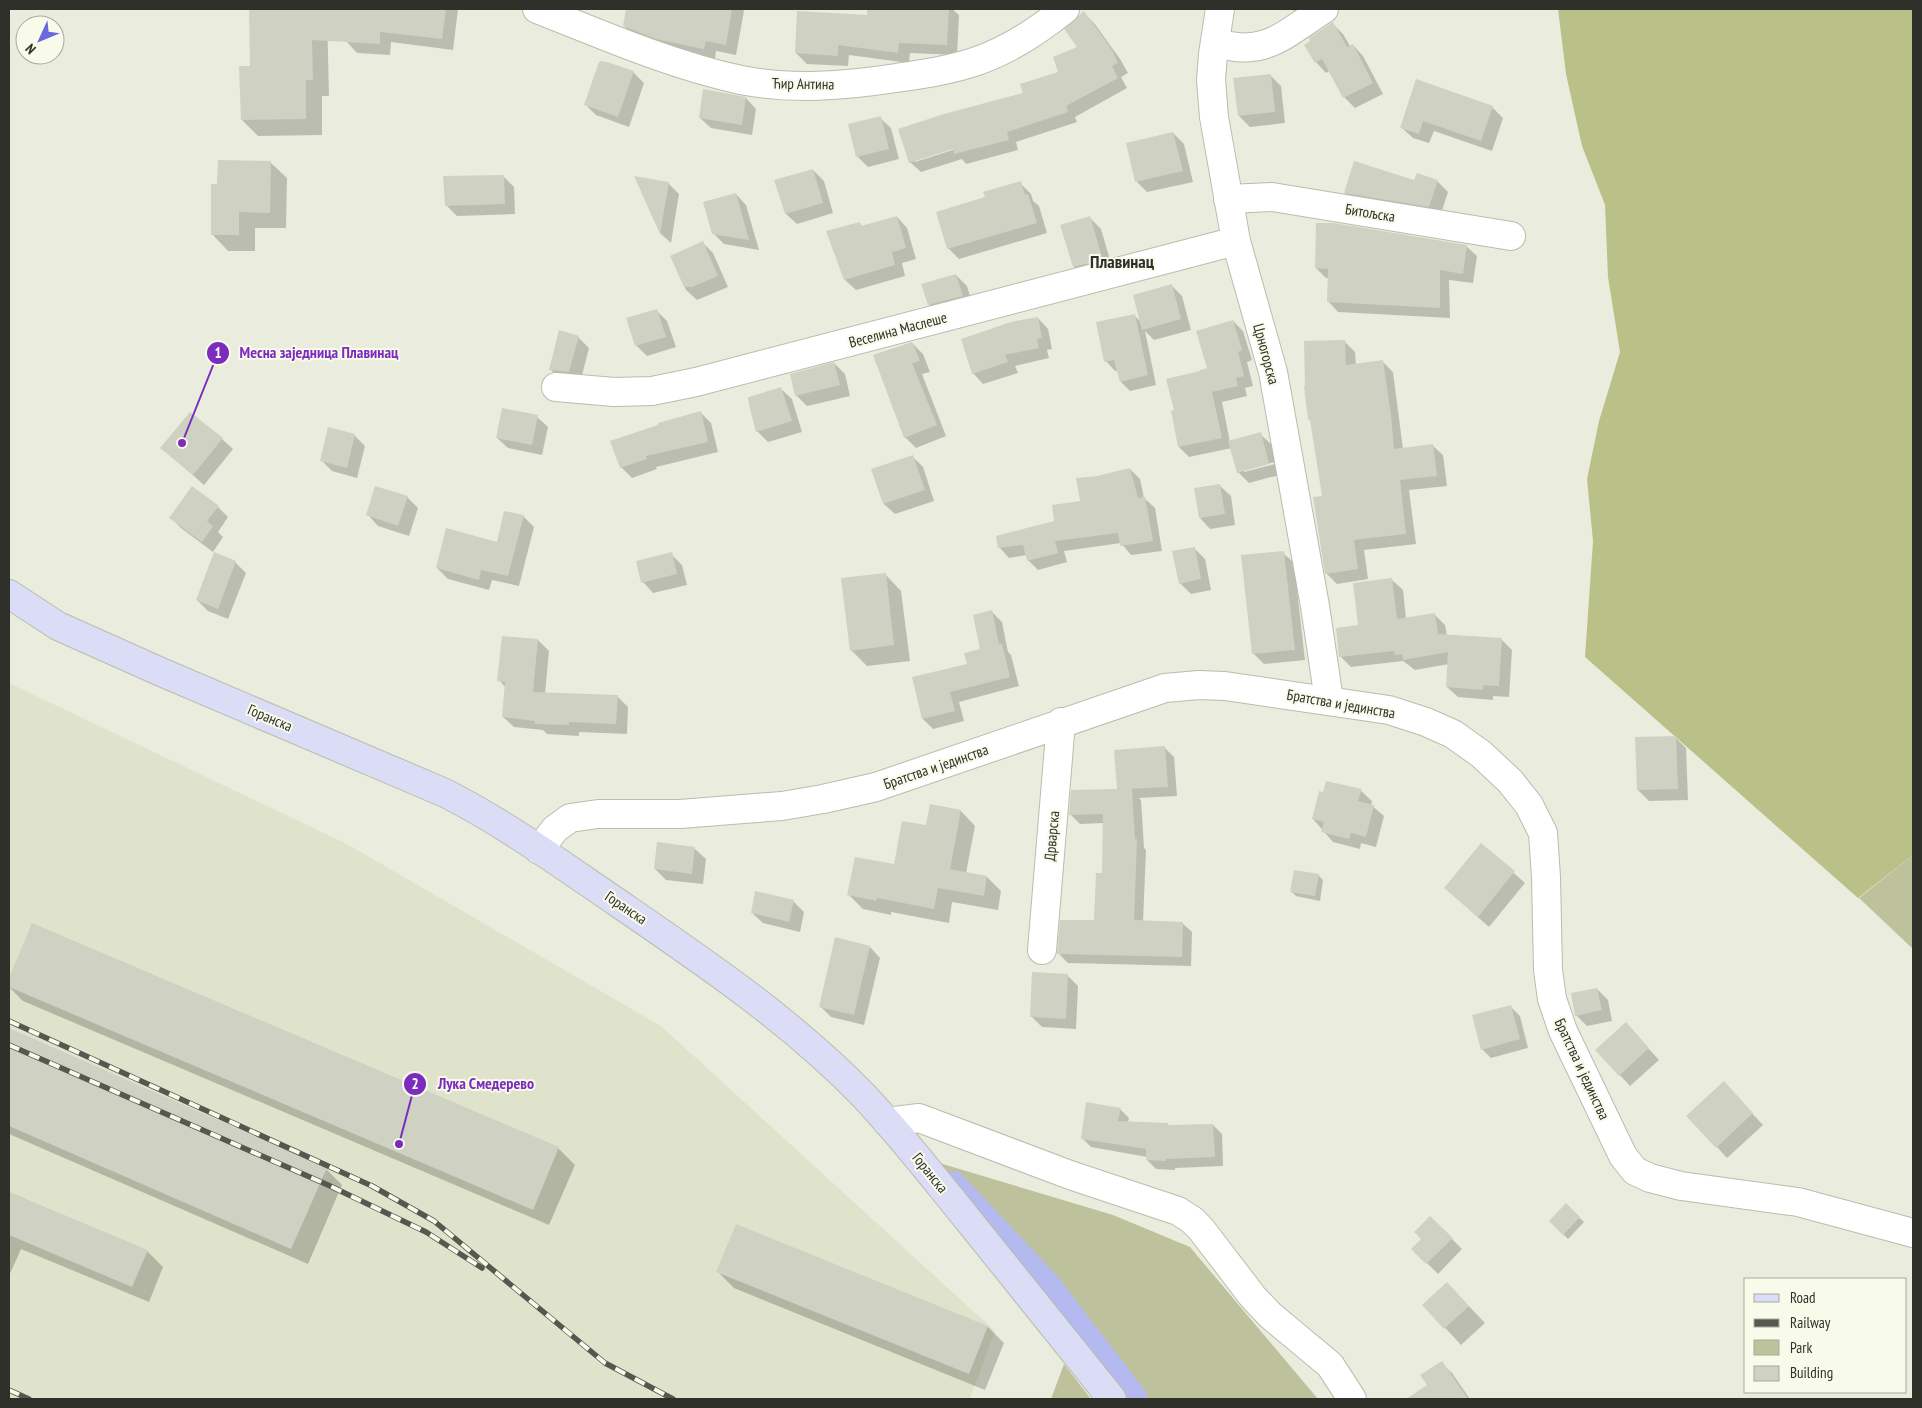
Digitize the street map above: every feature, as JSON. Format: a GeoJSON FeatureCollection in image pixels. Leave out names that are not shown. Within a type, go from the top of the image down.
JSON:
{"type":"FeatureCollection","features":[{"type":"Feature","properties":{"kind":"main road","name":"Горанска"},"geometry":{"type":"LineString","coordinates":[[9,594],[58,626],[445,793],[539,850],[680,945],[771,1013],[814,1048],[862,1095],[887,1122],[1112,1399]]}},
{"type":"Feature","properties":{"kind":"street","name":"Ћир Антина"},"geometry":{"type":"LineString","coordinates":[[536,9],[661,56],[717,74],[777,86],[822,86],[906,77],[946,70],[978,61],[1018,42],[1065,9]]}},
{"type":"Feature","properties":{"kind":"street","name":"Црногорска"},"geometry":{"type":"LineString","coordinates":[[1220,9],[1214,42],[1211,80],[1214,117],[1236,241],[1272,372],[1315,606],[1329,700]]}},
{"type":"Feature","properties":{"kind":"street"},"geometry":{"type":"LineString","coordinates":[[1214,42],[1246,49],[1260,47],[1280,37],[1324,9]]}},
{"type":"Feature","properties":{"kind":"street","name":"Битољска"},"geometry":{"type":"LineString","coordinates":[[1228,199],[1272,197],[1511,236]]}},
{"type":"Feature","properties":{"kind":"street","name":"Веселина Маслеше"},"geometry":{"type":"LineString","coordinates":[[556,386],[614,392],[642,391],[696,382],[1236,241]]}},
{"type":"Feature","properties":{"kind":"street","name":"Братства и јединства"},"geometry":{"type":"LineString","coordinates":[[539,850],[555,828],[570,818],[598,814],[680,814],[727,811],[823,799],[876,787],[1061,722],[1165,688],[1199,685],[1225,686],[1389,710],[1426,722],[1453,734],[1481,754],[1510,780],[1529,804],[1543,833],[1548,970],[1552,999],[1563,1031],[1585,1079],[1623,1156],[1635,1171],[1650,1178],[1681,1186],[1798,1202],[1913,1233]]}},
{"type":"Feature","properties":{"kind":"street","name":"Дрварска"},"geometry":{"type":"LineString","coordinates":[[1042,950],[1061,722]]}},
{"type":"Feature","properties":{"kind":"street"},"geometry":{"type":"LineString","coordinates":[[887,1122],[919,1118],[1070,1175],[1178,1211],[1192,1220],[1201,1229],[1253,1297],[1270,1316],[1330,1364],[1352,1399]]}},
{"type":"Feature","properties":{"kind":"shaded area"},"geometry":{"type":"Polygon","coordinates":[[[9,683],[347,844],[661,1026],[995,1331],[970,1399],[9,1399],[9,683]]]}},
{"type":"Feature","properties":{"kind":"green space"},"geometry":{"type":"Polygon","coordinates":[[[1558,9],[1913,9],[1913,855],[1858,898],[1585,657],[1593,541],[1587,479],[1599,421],[1620,352],[1608,277],[1605,205],[1582,146],[1566,74],[1558,9]]]}},
{"type":"Feature","properties":{"kind":"green space"},"geometry":{"type":"Polygon","coordinates":[[[1913,855],[1913,949],[1859,898],[1913,855]]]}},
{"type":"Feature","properties":{"kind":"green space"},"geometry":{"type":"Polygon","coordinates":[[[936,1162],[1113,1215],[1190,1247],[1318,1399],[1135,1399],[1046,1283],[949,1179],[936,1162]]]}},
{"type":"Feature","properties":{"kind":"green space"},"geometry":{"type":"Polygon","coordinates":[[[1064,1364],[1091,1399],[1051,1399],[1064,1364]]]}},
{"type":"Feature","properties":{"kind":"building"},"geometry":{"type":"Polygon","coordinates":[[[249,9],[446,9],[442,39],[380,32],[380,44],[312,40],[313,80],[306,80],[306,119],[241,120],[239,66],[250,66],[249,9]]]}},
{"type":"Feature","properties":{"kind":"building"},"geometry":{"type":"Polygon","coordinates":[[[626,9],[732,9],[726,45],[706,41],[704,49],[656,39],[623,26],[626,9]]]}},
{"type":"Feature","properties":{"kind":"building"},"geometry":{"type":"Polygon","coordinates":[[[867,9],[949,9],[947,45],[899,43],[898,53],[838,45],[838,56],[795,53],[797,11],[867,15],[867,9]]]}},
{"type":"Feature","properties":{"kind":"building"},"geometry":{"type":"Polygon","coordinates":[[[1084,11],[1112,50],[1118,63],[1112,66],[1118,78],[1066,106],[1068,112],[1007,132],[1009,140],[954,154],[953,149],[909,163],[898,129],[944,114],[1023,93],[1020,84],[1058,72],[1053,57],[1077,47],[1064,29],[1084,11]]]}},
{"type":"Feature","properties":{"kind":"building"},"geometry":{"type":"Polygon","coordinates":[[[1333,22],[1347,47],[1353,44],[1373,83],[1343,98],[1322,59],[1315,63],[1304,45],[1310,41],[1309,38],[1333,22]]]}},
{"type":"Feature","properties":{"kind":"building"},"geometry":{"type":"Polygon","coordinates":[[[599,62],[607,62],[634,71],[618,117],[584,105],[599,62]]]}},
{"type":"Feature","properties":{"kind":"building"},"geometry":{"type":"Polygon","coordinates":[[[1271,74],[1275,112],[1238,116],[1233,78],[1271,74]]]}},
{"type":"Feature","properties":{"kind":"building"},"geometry":{"type":"Polygon","coordinates":[[[1416,79],[1493,106],[1481,141],[1423,121],[1419,134],[1400,128],[1416,79]]]}},
{"type":"Feature","properties":{"kind":"building"},"geometry":{"type":"Polygon","coordinates":[[[703,89],[746,97],[742,125],[699,118],[703,89]]]}},
{"type":"Feature","properties":{"kind":"building"},"geometry":{"type":"Polygon","coordinates":[[[881,116],[889,149],[856,157],[848,124],[881,116]]]}},
{"type":"Feature","properties":{"kind":"building"},"geometry":{"type":"Polygon","coordinates":[[[1173,132],[1183,171],[1135,182],[1126,143],[1173,132]]]}},
{"type":"Feature","properties":{"kind":"building"},"geometry":{"type":"Polygon","coordinates":[[[218,160],[271,161],[270,213],[239,212],[239,235],[211,235],[211,184],[217,184],[218,160]]]}},
{"type":"Feature","properties":{"kind":"building"},"geometry":{"type":"Polygon","coordinates":[[[1354,161],[1414,180],[1417,173],[1438,180],[1429,207],[1344,193],[1354,161]]]}},
{"type":"Feature","properties":{"kind":"building"},"geometry":{"type":"Polygon","coordinates":[[[813,169],[823,203],[785,214],[774,180],[813,169]]]}},
{"type":"Feature","properties":{"kind":"building"},"geometry":{"type":"Polygon","coordinates":[[[504,175],[505,204],[445,206],[443,176],[504,175]]]}},
{"type":"Feature","properties":{"kind":"building"},"geometry":{"type":"Polygon","coordinates":[[[634,176],[669,182],[660,234],[634,176]]]}},
{"type":"Feature","properties":{"kind":"building"},"geometry":{"type":"Polygon","coordinates":[[[1021,181],[1025,195],[1028,194],[1037,223],[947,249],[936,212],[985,197],[983,192],[1021,181]]]}},
{"type":"Feature","properties":{"kind":"building"},"geometry":{"type":"Polygon","coordinates":[[[736,193],[749,240],[712,234],[703,202],[736,193]]]}},
{"type":"Feature","properties":{"kind":"building"},"geometry":{"type":"Polygon","coordinates":[[[897,216],[906,248],[892,252],[895,265],[844,280],[826,231],[860,222],[861,226],[897,216]]]}},
{"type":"Feature","properties":{"kind":"building"},"geometry":{"type":"Polygon","coordinates":[[[1090,216],[1103,260],[1073,267],[1060,225],[1090,216]]]}},
{"type":"Feature","properties":{"kind":"building"},"geometry":{"type":"Polygon","coordinates":[[[1316,223],[1334,223],[1467,245],[1463,274],[1440,270],[1440,308],[1327,302],[1328,269],[1315,268],[1316,223]]]}},
{"type":"Feature","properties":{"kind":"building"},"geometry":{"type":"Polygon","coordinates":[[[703,241],[718,276],[692,287],[684,287],[670,256],[703,241]]]}},
{"type":"Feature","properties":{"kind":"building"},"geometry":{"type":"Polygon","coordinates":[[[956,274],[963,296],[928,305],[921,284],[956,274]]]}},
{"type":"Feature","properties":{"kind":"building"},"geometry":{"type":"Polygon","coordinates":[[[1172,284],[1181,319],[1142,330],[1133,295],[1172,284]]]}},
{"type":"Feature","properties":{"kind":"building"},"geometry":{"type":"Polygon","coordinates":[[[657,309],[666,337],[635,346],[626,318],[657,309]]]}},
{"type":"Feature","properties":{"kind":"building"},"geometry":{"type":"Polygon","coordinates":[[[1135,314],[1148,375],[1120,382],[1114,360],[1104,362],[1096,322],[1135,314]]]}},
{"type":"Feature","properties":{"kind":"building"},"geometry":{"type":"Polygon","coordinates":[[[1038,317],[1042,338],[1037,339],[1039,348],[1005,355],[1008,362],[972,374],[961,339],[1011,322],[1038,317]]]}},
{"type":"Feature","properties":{"kind":"building"},"geometry":{"type":"Polygon","coordinates":[[[1233,320],[1242,350],[1238,352],[1244,376],[1236,378],[1238,386],[1212,392],[1222,438],[1178,447],[1171,411],[1174,410],[1166,379],[1207,368],[1196,331],[1233,320]]]}},
{"type":"Feature","properties":{"kind":"building"},"geometry":{"type":"Polygon","coordinates":[[[559,330],[579,336],[569,372],[549,370],[559,330]]]}},
{"type":"Feature","properties":{"kind":"building"},"geometry":{"type":"Polygon","coordinates":[[[1345,340],[1346,365],[1383,360],[1394,449],[1433,444],[1437,476],[1400,480],[1406,534],[1354,540],[1358,569],[1325,574],[1313,497],[1322,496],[1310,420],[1308,420],[1304,386],[1304,341],[1345,340]]]}},
{"type":"Feature","properties":{"kind":"building"},"geometry":{"type":"Polygon","coordinates":[[[912,342],[920,361],[912,363],[937,425],[904,438],[873,355],[912,342]]]}},
{"type":"Feature","properties":{"kind":"building"},"geometry":{"type":"Polygon","coordinates":[[[834,362],[840,385],[795,396],[790,374],[834,362]]]}},
{"type":"Feature","properties":{"kind":"building"},"geometry":{"type":"Polygon","coordinates":[[[781,387],[792,421],[756,432],[749,405],[749,397],[781,387]]]}},
{"type":"Feature","properties":{"kind":"building"},"geometry":{"type":"Polygon","coordinates":[[[502,408],[538,415],[532,445],[496,438],[502,408]]]}},
{"type":"Feature","properties":{"kind":"building"},"geometry":{"type":"Polygon","coordinates":[[[701,411],[708,442],[646,456],[647,459],[620,468],[610,441],[658,425],[658,423],[701,411]]]}},
{"type":"Feature","properties":{"kind":"building"},"geometry":{"type":"Polygon","coordinates":[[[190,412],[223,438],[193,475],[160,448],[190,412]]]}},
{"type":"Feature","properties":{"kind":"building"},"geometry":{"type":"Polygon","coordinates":[[[328,427],[355,434],[347,468],[320,461],[328,427]]]}},
{"type":"Feature","properties":{"kind":"building"},"geometry":{"type":"Polygon","coordinates":[[[1261,432],[1269,464],[1237,473],[1228,441],[1261,432]]]}},
{"type":"Feature","properties":{"kind":"building"},"geometry":{"type":"Polygon","coordinates":[[[913,455],[925,490],[883,504],[871,469],[913,455]]]}},
{"type":"Feature","properties":{"kind":"building"},"geometry":{"type":"Polygon","coordinates":[[[1130,468],[1138,498],[1145,497],[1153,541],[1120,546],[1118,533],[1055,541],[1058,553],[1027,561],[1023,545],[998,548],[996,536],[1054,521],[1052,505],[1080,501],[1076,478],[1097,476],[1130,468]]]}},
{"type":"Feature","properties":{"kind":"building"},"geometry":{"type":"Polygon","coordinates":[[[1220,484],[1225,514],[1199,518],[1194,488],[1220,484]]]}},
{"type":"Feature","properties":{"kind":"building"},"geometry":{"type":"Polygon","coordinates":[[[192,486],[219,506],[207,521],[213,526],[202,542],[169,518],[192,486]]]}},
{"type":"Feature","properties":{"kind":"building"},"geometry":{"type":"Polygon","coordinates":[[[375,486],[408,496],[398,526],[366,515],[375,486]]]}},
{"type":"Feature","properties":{"kind":"building"},"geometry":{"type":"Polygon","coordinates":[[[504,511],[524,515],[508,576],[481,570],[479,580],[436,568],[446,528],[497,542],[504,511]]]}},
{"type":"Feature","properties":{"kind":"building"},"geometry":{"type":"Polygon","coordinates":[[[1195,547],[1201,579],[1179,584],[1172,551],[1195,547]]]}},
{"type":"Feature","properties":{"kind":"building"},"geometry":{"type":"Polygon","coordinates":[[[1284,551],[1295,650],[1252,654],[1241,555],[1284,551]]]}},
{"type":"Feature","properties":{"kind":"building"},"geometry":{"type":"Polygon","coordinates":[[[214,552],[236,561],[218,609],[196,600],[214,552]]]}},
{"type":"Feature","properties":{"kind":"building"},"geometry":{"type":"Polygon","coordinates":[[[672,552],[677,574],[641,583],[636,561],[672,552]]]}},
{"type":"Feature","properties":{"kind":"building"},"geometry":{"type":"Polygon","coordinates":[[[886,573],[894,645],[850,651],[841,578],[886,573]]]}},
{"type":"Feature","properties":{"kind":"building"},"geometry":{"type":"Polygon","coordinates":[[[1392,578],[1397,619],[1435,613],[1438,634],[1502,638],[1499,686],[1483,685],[1483,690],[1446,687],[1448,652],[1403,660],[1402,654],[1395,655],[1394,651],[1339,657],[1336,628],[1358,625],[1353,583],[1392,578]]]}},
{"type":"Feature","properties":{"kind":"building"},"geometry":{"type":"Polygon","coordinates":[[[992,610],[999,644],[1002,644],[1010,677],[950,692],[955,711],[922,719],[912,677],[967,664],[964,653],[980,649],[973,615],[992,610]]]}},
{"type":"Feature","properties":{"kind":"building"},"geometry":{"type":"Polygon","coordinates":[[[502,636],[538,639],[533,692],[618,695],[616,724],[569,722],[569,725],[535,724],[535,721],[502,717],[505,682],[497,681],[502,636]]]}},
{"type":"Feature","properties":{"kind":"building"},"geometry":{"type":"Polygon","coordinates":[[[1676,736],[1678,789],[1637,790],[1635,737],[1676,736]]]}},
{"type":"Feature","properties":{"kind":"building"},"geometry":{"type":"Polygon","coordinates":[[[1165,746],[1168,787],[1127,789],[1132,789],[1135,839],[1137,839],[1134,920],[1183,922],[1182,957],[1057,954],[1060,920],[1094,920],[1096,873],[1102,873],[1103,814],[1069,815],[1071,790],[1117,789],[1114,750],[1165,746]]]}},
{"type":"Feature","properties":{"kind":"building"},"geometry":{"type":"Polygon","coordinates":[[[1326,781],[1362,789],[1358,801],[1374,805],[1366,837],[1351,833],[1349,839],[1321,832],[1324,822],[1312,819],[1319,791],[1323,792],[1326,781]]]}},
{"type":"Feature","properties":{"kind":"building"},"geometry":{"type":"Polygon","coordinates":[[[930,804],[961,810],[950,869],[987,876],[984,896],[938,888],[934,909],[877,898],[876,901],[847,895],[855,857],[894,864],[902,821],[926,825],[930,804]]]}},
{"type":"Feature","properties":{"kind":"building"},"geometry":{"type":"Polygon","coordinates":[[[657,842],[695,847],[692,874],[654,869],[657,842]]]}},
{"type":"Feature","properties":{"kind":"building"},"geometry":{"type":"Polygon","coordinates":[[[1481,843],[1515,871],[1478,917],[1444,888],[1481,843]]]}},
{"type":"Feature","properties":{"kind":"building"},"geometry":{"type":"Polygon","coordinates":[[[1294,870],[1319,874],[1315,896],[1290,892],[1294,870]]]}},
{"type":"Feature","properties":{"kind":"building"},"geometry":{"type":"Polygon","coordinates":[[[755,891],[794,900],[789,922],[751,913],[755,891]]]}},
{"type":"Feature","properties":{"kind":"building"},"geometry":{"type":"Polygon","coordinates":[[[32,923],[559,1147],[533,1210],[9,987],[9,978],[32,923]]]}},
{"type":"Feature","properties":{"kind":"building"},"geometry":{"type":"Polygon","coordinates":[[[835,937],[870,946],[854,1015],[819,1007],[835,937]]]}},
{"type":"Feature","properties":{"kind":"building"},"geometry":{"type":"Polygon","coordinates":[[[1032,972],[1068,974],[1066,1019],[1030,1017],[1032,972]]]}},
{"type":"Feature","properties":{"kind":"building"},"geometry":{"type":"Polygon","coordinates":[[[1597,988],[1602,1010],[1575,1016],[1571,993],[1597,988]]]}},
{"type":"Feature","properties":{"kind":"building"},"geometry":{"type":"Polygon","coordinates":[[[1511,1005],[1520,1039],[1481,1050],[1472,1015],[1511,1005]]]}},
{"type":"Feature","properties":{"kind":"building"},"geometry":{"type":"Polygon","coordinates":[[[1626,1022],[1649,1048],[1619,1076],[1595,1050],[1626,1022]]]}},
{"type":"Feature","properties":{"kind":"building"},"geometry":{"type":"Polygon","coordinates":[[[9,1028],[327,1168],[291,1249],[9,1126],[9,1028]]]}},
{"type":"Feature","properties":{"kind":"building"},"geometry":{"type":"Polygon","coordinates":[[[1724,1081],[1753,1113],[1716,1148],[1686,1116],[1724,1081]]]}},
{"type":"Feature","properties":{"kind":"building"},"geometry":{"type":"Polygon","coordinates":[[[1086,1102],[1121,1108],[1118,1121],[1168,1123],[1168,1125],[1213,1124],[1215,1157],[1166,1159],[1166,1161],[1146,1160],[1146,1149],[1081,1139],[1086,1102]]]}},
{"type":"Feature","properties":{"kind":"building"},"geometry":{"type":"Polygon","coordinates":[[[9,1192],[148,1250],[132,1287],[9,1235],[9,1192]]]}},
{"type":"Feature","properties":{"kind":"building"},"geometry":{"type":"Polygon","coordinates":[[[1566,1203],[1580,1217],[1563,1235],[1549,1221],[1566,1203]]]}},
{"type":"Feature","properties":{"kind":"building"},"geometry":{"type":"Polygon","coordinates":[[[1430,1216],[1453,1238],[1426,1264],[1411,1249],[1421,1239],[1414,1232],[1430,1216]]]}},
{"type":"Feature","properties":{"kind":"building"},"geometry":{"type":"Polygon","coordinates":[[[736,1224],[988,1326],[969,1374],[716,1272],[736,1224]]]}},
{"type":"Feature","properties":{"kind":"building"},"geometry":{"type":"Polygon","coordinates":[[[1447,1282],[1469,1306],[1444,1329],[1422,1305],[1447,1282]]]}},
{"type":"Feature","properties":{"kind":"building"},"geometry":{"type":"Polygon","coordinates":[[[1442,1361],[1468,1399],[1406,1399],[1427,1385],[1420,1375],[1442,1361]]]}},
{"type":"Feature","properties":{"kind":"waterway"},"geometry":{"type":"LineString","coordinates":[[953,1184],[1046,1283],[1135,1399]]}},
{"type":"Feature","properties":{"kind":"railway"},"geometry":{"type":"LineString","coordinates":[[9,1021],[372,1186],[434,1221],[605,1363],[673,1399]]}},
{"type":"Feature","properties":{"kind":"railway"},"geometry":{"type":"LineString","coordinates":[[9,1045],[328,1185],[426,1232],[482,1268]]}},
{"type":"Feature","properties":{"kind":"railway"},"geometry":{"type":"LineString","coordinates":[[9,1390],[29,1399]]}},
{"type":"Feature","properties":{"kind":"place","name":"Месна заједница Плавинац"},"geometry":{"type":"Point","coordinates":[182,443]}},
{"type":"Feature","properties":{"kind":"place","name":"Лука Смедерево"},"geometry":{"type":"Point","coordinates":[399,1144]}},
{"type":"Feature","properties":{"kind":"district","name":"Плавинац"},"geometry":{"type":"Point","coordinates":[1122,262]}}]}
